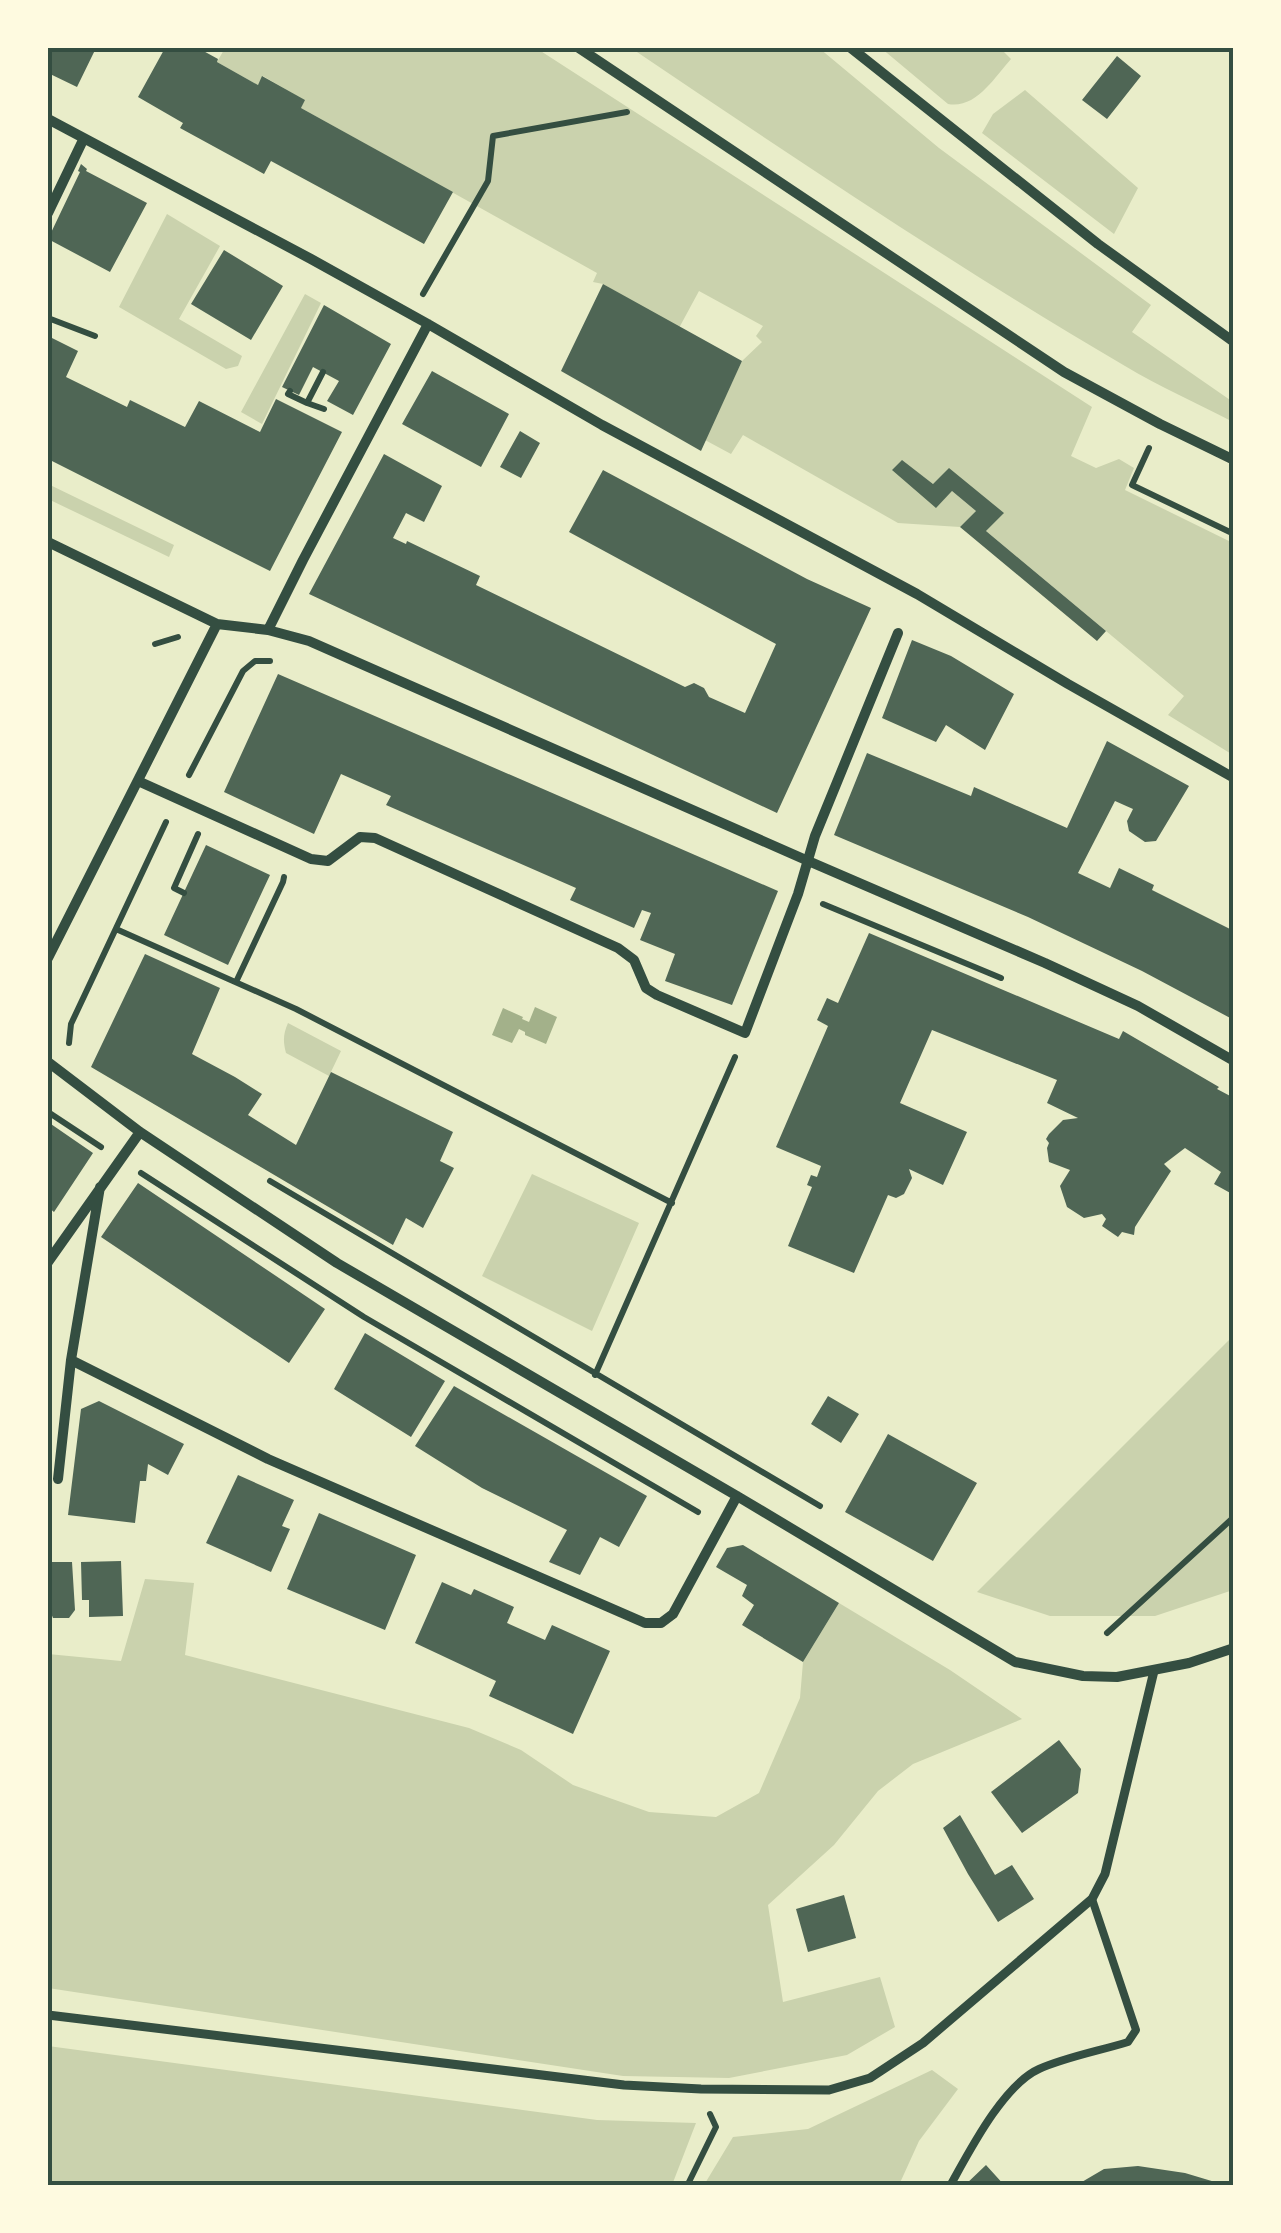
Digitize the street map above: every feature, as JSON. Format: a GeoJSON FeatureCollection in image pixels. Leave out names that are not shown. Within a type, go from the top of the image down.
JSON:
{"type":"FeatureCollection","features":[{"type":"Feature","properties":{"kind":"street"},"geometry":{"type":"LineString","coordinates":[[579,48],[1064,372],[1234,460]]}},
{"type":"Feature","properties":{"kind":"street"},"geometry":{"type":"LineString","coordinates":[[851,48],[1098,244],[1234,342]]}},
{"type":"Feature","properties":{"kind":"street"},"geometry":{"type":"LineString","coordinates":[[48,119],[916,594],[1234,778]]}},
{"type":"Feature","properties":{"kind":"street"},"geometry":{"type":"LineString","coordinates":[[48,213],[84,138]]}},
{"type":"Feature","properties":{"kind":"street"},"geometry":{"type":"LineString","coordinates":[[268,630],[428,324]]}},
{"type":"Feature","properties":{"kind":"street"},"geometry":{"type":"LineString","coordinates":[[48,542],[217,624],[268,630],[309,641],[1045,962],[1138,1006],[1234,1061]]}},
{"type":"Feature","properties":{"kind":"street"},"geometry":{"type":"LineString","coordinates":[[48,958],[217,624]]}},
{"type":"Feature","properties":{"kind":"street"},"geometry":{"type":"LineString","coordinates":[[138,782],[310,859],[328,861],[360,837],[376,838],[618,948],[634,960],[646,988],[745,1033],[798,894],[806,860],[898,634]]}},
{"type":"Feature","properties":{"kind":"street"},"geometry":{"type":"LineString","coordinates":[[48,1062],[140,1132],[337,1263],[1015,1662],[1082,1676],[1117,1678],[1189,1664],[1234,1648]]}},
{"type":"Feature","properties":{"kind":"street"},"geometry":{"type":"LineString","coordinates":[[48,1262],[140,1132]]}},
{"type":"Feature","properties":{"kind":"street"},"geometry":{"type":"LineString","coordinates":[[58,1479],[71,1360],[100,1187]]}},
{"type":"Feature","properties":{"kind":"street"},"geometry":{"type":"LineString","coordinates":[[71,1360],[268,1459],[645,1623],[661,1623],[673,1614],[737,1496]]}},
{"type":"Feature","properties":{"kind":"street"},"geometry":{"type":"LineString","coordinates":[[48,2015],[624,2085],[829,2090],[870,2078],[923,2043],[1092,1899],[1105,1874],[1154,1671]]}},
{"type":"Feature","properties":{"kind":"lane"},"geometry":{"type":"LineString","coordinates":[[950,2186],[977,2136],[1015,2086],[1036,2070],[1128,2042],[1136,2030],[1092,1899]]}},
{"type":"Feature","properties":{"kind":"path"},"geometry":{"type":"LineString","coordinates":[[412,315],[488,181],[493,136],[637,110]]}},
{"type":"Feature","properties":{"kind":"path"},"geometry":{"type":"LineString","coordinates":[[48,318],[95,336]]}},
{"type":"Feature","properties":{"kind":"path"},"geometry":{"type":"LineString","coordinates":[[307,402],[323,372]]}},
{"type":"Feature","properties":{"kind":"path"},"geometry":{"type":"LineString","coordinates":[[290,390],[288,394],[324,409]]}},
{"type":"Feature","properties":{"kind":"path"},"geometry":{"type":"LineString","coordinates":[[1160,424],[1132,484],[1234,534]]}},
{"type":"Feature","properties":{"kind":"path"},"geometry":{"type":"LineString","coordinates":[[76,1057],[68,1046],[71,1024],[168,818],[243,671],[255,661],[285,663]]}},
{"type":"Feature","properties":{"kind":"path"},"geometry":{"type":"LineString","coordinates":[[168,818],[199,833],[174,888],[184,893]]}},
{"type":"Feature","properties":{"kind":"path"},"geometry":{"type":"LineString","coordinates":[[236,982],[283,882],[281,872]]}},
{"type":"Feature","properties":{"kind":"path"},"geometry":{"type":"LineString","coordinates":[[798,894],[1005,979]]}},
{"type":"Feature","properties":{"kind":"path"},"geometry":{"type":"LineString","coordinates":[[116,929],[296,1008],[672,1202]]}},
{"type":"Feature","properties":{"kind":"path"},"geometry":{"type":"LineString","coordinates":[[596,1375],[745,1033]]}},
{"type":"Feature","properties":{"kind":"path"},"geometry":{"type":"LineString","coordinates":[[266,1179],[820,1506]]}},
{"type":"Feature","properties":{"kind":"path"},"geometry":{"type":"LineString","coordinates":[[1107,1632],[1234,1517]]}},
{"type":"Feature","properties":{"kind":"path"},"geometry":{"type":"LineString","coordinates":[[687,2186],[716,2127],[700,2089]]}},
{"type":"Feature","properties":{"kind":"shaded area"},"geometry":{"type":"Polygon","coordinates":[[[225,48],[536,48],[1092,407],[1071,456],[1096,468],[1119,459],[1134,468],[1125,490],[1233,543],[1233,755],[1168,715],[1184,696],[986,531],[1003,514],[949,469],[933,484],[902,461],[893,470],[936,507],[952,491],[976,511],[960,527],[898,523],[743,435],[731,454],[705,440],[742,361],[762,342],[756,336],[763,326],[699,291],[679,328],[593,282],[597,273],[301,108],[304,100],[263,76],[258,85],[217,62],[225,48]]]}},
{"type":"Feature","properties":{"kind":"shaded area"},"geometry":{"type":"Polygon","coordinates":[[[631,48],[819,48],[939,148],[1151,305],[1132,332],[1233,402],[1233,422],[1138,374],[999,290],[631,48]]]}},
{"type":"Feature","properties":{"kind":"shaded area"},"geometry":{"type":"Polygon","coordinates":[[[881,48],[1000,48],[1011,59],[976,97],[948,104],[881,48]]]}},
{"type":"Feature","properties":{"kind":"shaded area"},"geometry":{"type":"Polygon","coordinates":[[[1025,90],[1138,188],[1114,234],[982,133],[993,114],[1025,90]]]}},
{"type":"Feature","properties":{"kind":"shaded area"},"geometry":{"type":"Polygon","coordinates":[[[167,214],[220,246],[179,319],[242,356],[238,366],[226,369],[119,307],[167,214]]]}},
{"type":"Feature","properties":{"kind":"shaded area"},"geometry":{"type":"Polygon","coordinates":[[[305,294],[321,303],[262,424],[241,412],[305,294]]]}},
{"type":"Feature","properties":{"kind":"shaded area"},"geometry":{"type":"Polygon","coordinates":[[[48,484],[174,545],[169,557],[48,499],[48,484]]]}},
{"type":"Feature","properties":{"kind":"shaded area"},"geometry":{"type":"Polygon","coordinates":[[[535,1007],[557,1017],[546,1044],[519,1029],[512,1043],[492,1035],[503,1008],[529,1022],[535,1007]]]}},
{"type":"Feature","properties":{"kind":"shaded area"},"geometry":{"type":"Polygon","coordinates":[[[288,1023],[341,1051],[329,1076],[286,1053],[288,1023]]]}},
{"type":"Feature","properties":{"kind":"shaded area"},"geometry":{"type":"Polygon","coordinates":[[[532,1174],[639,1223],[592,1331],[482,1276],[532,1174]]]}},
{"type":"Feature","properties":{"kind":"shaded area"},"geometry":{"type":"Polygon","coordinates":[[[1233,1336],[1233,1590],[1155,1616],[1050,1616],[977,1592],[1233,1336]]]}},
{"type":"Feature","properties":{"kind":"shaded area"},"geometry":{"type":"Polygon","coordinates":[[[145,1579],[194,1583],[185,1655],[469,1728],[521,1750],[573,1785],[649,1812],[716,1817],[759,1793],[800,1698],[803,1662],[839,1603],[1022,1719],[913,1764],[878,1791],[834,1845],[768,1905],[783,2002],[880,1977],[895,2027],[847,2055],[729,2078],[623,2076],[48,1988],[48,1654],[121,1661],[145,1579]]]}},
{"type":"Feature","properties":{"kind":"shaded area"},"geometry":{"type":"Polygon","coordinates":[[[48,2046],[597,2120],[696,2123],[672,2185],[48,2185],[48,2046]]]}},
{"type":"Feature","properties":{"kind":"shaded area"},"geometry":{"type":"Polygon","coordinates":[[[932,2070],[958,2089],[919,2141],[899,2185],[704,2185],[733,2137],[808,2129],[932,2070]]]}},
{"type":"Feature","properties":{"kind":"building"},"geometry":{"type":"Polygon","coordinates":[[[48,48],[96,48],[77,87],[48,73],[48,48]]]}},
{"type":"Feature","properties":{"kind":"building"},"geometry":{"type":"Polygon","coordinates":[[[165,48],[198,48],[258,85],[262,76],[305,100],[301,108],[453,192],[424,244],[271,161],[264,174],[180,128],[183,123],[138,97],[165,48]]]}},
{"type":"Feature","properties":{"kind":"building"},"geometry":{"type":"Polygon","coordinates":[[[1117,56],[1141,76],[1107,119],[1082,100],[1117,56]]]}},
{"type":"Feature","properties":{"kind":"building"},"geometry":{"type":"Polygon","coordinates":[[[81,164],[86,171],[147,203],[110,272],[48,239],[81,164]]]}},
{"type":"Feature","properties":{"kind":"building"},"geometry":{"type":"Polygon","coordinates":[[[224,250],[283,286],[251,340],[191,304],[224,250]]]}},
{"type":"Feature","properties":{"kind":"building"},"geometry":{"type":"Polygon","coordinates":[[[603,284],[742,361],[701,451],[561,371],[603,284]]]}},
{"type":"Feature","properties":{"kind":"building"},"geometry":{"type":"Polygon","coordinates":[[[324,305],[391,344],[353,415],[327,401],[339,381],[313,367],[299,395],[282,387],[324,305]]]}},
{"type":"Feature","properties":{"kind":"building"},"geometry":{"type":"Polygon","coordinates":[[[48,336],[78,351],[66,377],[127,407],[130,400],[185,427],[199,401],[260,432],[276,399],[342,432],[270,571],[48,459],[48,336]]]}},
{"type":"Feature","properties":{"kind":"building"},"geometry":{"type":"Polygon","coordinates":[[[432,371],[509,414],[481,467],[402,424],[432,371]]]}},
{"type":"Feature","properties":{"kind":"building"},"geometry":{"type":"Polygon","coordinates":[[[520,431],[540,443],[521,478],[500,467],[520,431]]]}},
{"type":"Feature","properties":{"kind":"building"},"geometry":{"type":"Polygon","coordinates":[[[384,454],[442,486],[424,522],[406,513],[393,538],[480,576],[476,585],[685,687],[694,683],[704,688],[709,697],[745,713],[776,644],[569,532],[603,470],[807,579],[871,608],[777,813],[309,594],[384,454]]]}},
{"type":"Feature","properties":{"kind":"building"},"geometry":{"type":"Polygon","coordinates":[[[902,460],[933,484],[949,468],[1004,513],[986,531],[1106,631],[1097,641],[960,527],[976,511],[952,491],[936,508],[892,470],[902,460]]]}},
{"type":"Feature","properties":{"kind":"building"},"geometry":{"type":"Polygon","coordinates":[[[912,640],[951,656],[1014,694],[985,750],[946,725],[936,742],[882,718],[912,640]]]}},
{"type":"Feature","properties":{"kind":"building"},"geometry":{"type":"Polygon","coordinates":[[[278,674],[778,891],[732,1005],[665,981],[675,954],[640,940],[651,913],[642,910],[634,928],[570,900],[576,888],[386,805],[391,796],[341,774],[314,834],[224,792],[278,674]]]}},
{"type":"Feature","properties":{"kind":"building"},"geometry":{"type":"Polygon","coordinates":[[[1107,741],[1189,786],[1156,841],[1145,842],[1129,831],[1127,821],[1133,809],[1115,801],[1078,873],[1110,888],[1119,868],[1154,885],[1152,890],[1234,931],[1234,1020],[1028,917],[834,835],[867,753],[971,796],[974,787],[1067,828],[1107,741]]]}},
{"type":"Feature","properties":{"kind":"building"},"geometry":{"type":"Polygon","coordinates":[[[206,845],[270,875],[228,965],[164,935],[206,845]]]}},
{"type":"Feature","properties":{"kind":"building"},"geometry":{"type":"Polygon","coordinates":[[[869,933],[1119,1039],[1123,1031],[1219,1087],[1234,1098],[1234,1195],[1214,1184],[1221,1172],[1185,1148],[1164,1164],[1171,1171],[1135,1227],[1134,1235],[1122,1232],[1118,1237],[1102,1226],[1106,1219],[1102,1214],[1084,1218],[1067,1207],[1060,1186],[1070,1170],[1049,1162],[1049,1134],[1063,1120],[1078,1118],[1047,1103],[1057,1080],[932,1030],[900,1103],[967,1132],[943,1185],[909,1169],[912,1178],[904,1194],[896,1198],[888,1195],[854,1273],[788,1246],[812,1187],[807,1185],[811,1175],[817,1177],[821,1166],[776,1147],[828,1026],[817,1020],[827,998],[838,1003],[869,933]]]}},
{"type":"Feature","properties":{"kind":"building"},"geometry":{"type":"Polygon","coordinates":[[[145,954],[220,988],[192,1054],[262,1094],[248,1115],[296,1145],[331,1072],[453,1132],[440,1161],[454,1168],[423,1228],[406,1218],[393,1245],[91,1067],[145,954]]]}},
{"type":"Feature","properties":{"kind":"building"},"geometry":{"type":"Polygon","coordinates":[[[48,1122],[93,1153],[54,1212],[48,1207],[48,1122]]]}},
{"type":"Feature","properties":{"kind":"building"},"geometry":{"type":"Polygon","coordinates":[[[138,1183],[325,1309],[289,1363],[101,1237],[138,1183]]]}},
{"type":"Feature","properties":{"kind":"building"},"geometry":{"type":"Polygon","coordinates":[[[365,1333],[445,1381],[411,1437],[334,1389],[365,1333]]]}},
{"type":"Feature","properties":{"kind":"building"},"geometry":{"type":"Polygon","coordinates":[[[454,1386],[647,1496],[619,1547],[600,1537],[580,1575],[549,1562],[567,1530],[482,1488],[415,1446],[454,1386]]]}},
{"type":"Feature","properties":{"kind":"building"},"geometry":{"type":"Polygon","coordinates":[[[828,1396],[859,1414],[841,1443],[811,1424],[828,1396]]]}},
{"type":"Feature","properties":{"kind":"building"},"geometry":{"type":"Polygon","coordinates":[[[99,1401],[184,1444],[168,1475],[148,1464],[146,1481],[140,1481],[135,1523],[68,1515],[81,1409],[99,1401]]]}},
{"type":"Feature","properties":{"kind":"building"},"geometry":{"type":"Polygon","coordinates":[[[888,1434],[977,1483],[933,1561],[845,1512],[888,1434]]]}},
{"type":"Feature","properties":{"kind":"building"},"geometry":{"type":"Polygon","coordinates":[[[238,1475],[294,1500],[282,1526],[290,1529],[271,1572],[206,1543],[238,1475]]]}},
{"type":"Feature","properties":{"kind":"building"},"geometry":{"type":"Polygon","coordinates":[[[319,1513],[416,1555],[385,1630],[287,1589],[319,1513]]]}},
{"type":"Feature","properties":{"kind":"building"},"geometry":{"type":"Polygon","coordinates":[[[743,1545],[839,1603],[803,1662],[742,1625],[754,1605],[742,1596],[747,1585],[716,1567],[727,1548],[743,1545]]]}},
{"type":"Feature","properties":{"kind":"building"},"geometry":{"type":"Polygon","coordinates":[[[121,1561],[123,1616],[89,1617],[89,1600],[82,1600],[81,1562],[121,1561]]]}},
{"type":"Feature","properties":{"kind":"building"},"geometry":{"type":"Polygon","coordinates":[[[48,1562],[72,1562],[75,1610],[69,1618],[53,1618],[48,1606],[48,1562]]]}},
{"type":"Feature","properties":{"kind":"building"},"geometry":{"type":"Polygon","coordinates":[[[442,1582],[471,1595],[474,1589],[514,1607],[507,1623],[545,1640],[552,1625],[610,1651],[573,1734],[489,1696],[496,1681],[415,1643],[442,1582]]]}},
{"type":"Feature","properties":{"kind":"building"},"geometry":{"type":"Polygon","coordinates":[[[1059,1740],[1081,1769],[1078,1793],[1022,1833],[991,1792],[1059,1740]]]}},
{"type":"Feature","properties":{"kind":"building"},"geometry":{"type":"Polygon","coordinates":[[[960,1815],[995,1875],[1012,1865],[1034,1899],[998,1922],[943,1828],[960,1815]]]}},
{"type":"Feature","properties":{"kind":"building"},"geometry":{"type":"Polygon","coordinates":[[[844,1895],[856,1938],[808,1952],[796,1909],[844,1895]]]}},
{"type":"Feature","properties":{"kind":"building"},"geometry":{"type":"Polygon","coordinates":[[[986,2165],[1005,2186],[964,2186],[986,2165]]]}},
{"type":"Feature","properties":{"kind":"building"},"geometry":{"type":"Polygon","coordinates":[[[1138,2166],[1215,2182],[1213,2186],[1075,2186],[1104,2169],[1138,2166]]]}}]}
